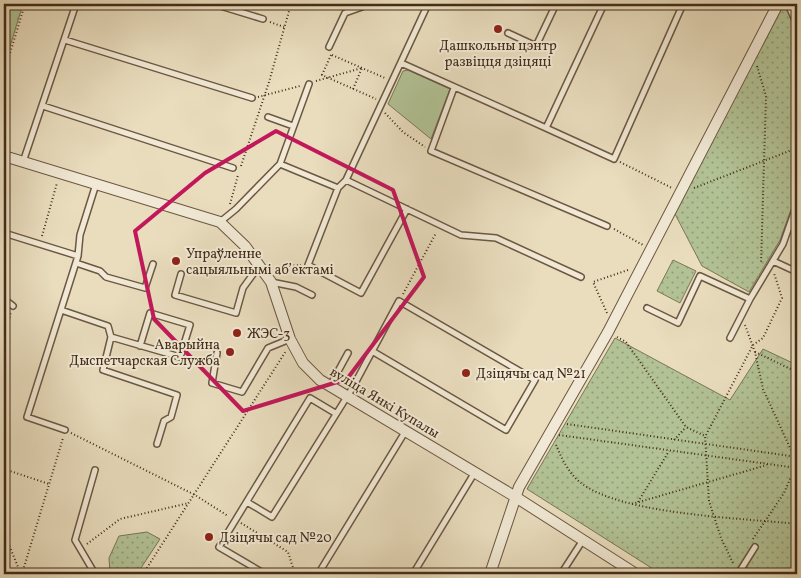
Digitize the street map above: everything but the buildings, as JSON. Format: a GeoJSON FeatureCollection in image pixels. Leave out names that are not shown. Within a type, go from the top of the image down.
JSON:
{"type":"FeatureCollection","features":[{"type":"Feature","properties":{"kind":"street"},"geometry":{"type":"LineString","coordinates":[[490,574],[514,496],[610,328],[778,4]]}},
{"type":"Feature","properties":{"kind":"street","name":"вуліца Янкі Купалы"},"geometry":{"type":"LineString","coordinates":[[4,156],[220,222],[245,246],[271,282],[291,342],[303,362],[320,380],[475,472],[636,574]]}},
{"type":"Feature","properties":{"kind":"lane"},"geometry":{"type":"LineString","coordinates":[[23,162],[76,4]]}},
{"type":"Feature","properties":{"kind":"lane"},"geometry":{"type":"LineString","coordinates":[[214,4],[264,19]]}},
{"type":"Feature","properties":{"kind":"lane"},"geometry":{"type":"LineString","coordinates":[[329,47],[345,13],[362,7],[363,4]]}},
{"type":"Feature","properties":{"kind":"lane"},"geometry":{"type":"LineString","coordinates":[[407,209],[362,294],[308,265],[338,188],[346,180],[428,4]]}},
{"type":"Feature","properties":{"kind":"lane"},"geometry":{"type":"LineString","coordinates":[[508,33],[536,46],[556,4]]}},
{"type":"Feature","properties":{"kind":"lane"},"geometry":{"type":"LineString","coordinates":[[546,128],[604,4]]}},
{"type":"Feature","properties":{"kind":"lane"},"geometry":{"type":"LineString","coordinates":[[400,63],[614,159],[683,4]]}},
{"type":"Feature","properties":{"kind":"lane"},"geometry":{"type":"LineString","coordinates":[[788,4],[797,25]]}},
{"type":"Feature","properties":{"kind":"lane"},"geometry":{"type":"LineString","coordinates":[[65,40],[252,98]]}},
{"type":"Feature","properties":{"kind":"lane"},"geometry":{"type":"LineString","coordinates":[[220,222],[280,164],[309,84]]}},
{"type":"Feature","properties":{"kind":"lane"},"geometry":{"type":"LineString","coordinates":[[454,88],[431,151],[607,226]]}},
{"type":"Feature","properties":{"kind":"lane"},"geometry":{"type":"LineString","coordinates":[[43,106],[233,168]]}},
{"type":"Feature","properties":{"kind":"lane"},"geometry":{"type":"LineString","coordinates":[[268,117],[293,126]]}},
{"type":"Feature","properties":{"kind":"lane"},"geometry":{"type":"LineString","coordinates":[[280,164],[338,188]]}},
{"type":"Feature","properties":{"kind":"lane"},"geometry":{"type":"LineString","coordinates":[[346,180],[461,234],[496,238],[581,277]]}},
{"type":"Feature","properties":{"kind":"lane"},"geometry":{"type":"LineString","coordinates":[[65,430],[27,417],[76,263],[80,235],[96,184]]}},
{"type":"Feature","properties":{"kind":"lane"},"geometry":{"type":"LineString","coordinates":[[730,338],[750,299],[783,244],[797,204]]}},
{"type":"Feature","properties":{"kind":"lane"},"geometry":{"type":"LineString","coordinates":[[4,233],[78,256]]}},
{"type":"Feature","properties":{"kind":"lane"},"geometry":{"type":"LineString","coordinates":[[773,261],[797,272]]}},
{"type":"Feature","properties":{"kind":"lane"},"geometry":{"type":"LineString","coordinates":[[76,263],[100,271],[106,277],[145,288],[153,264]]}},
{"type":"Feature","properties":{"kind":"lane"},"geometry":{"type":"LineString","coordinates":[[181,274],[175,295],[236,313],[243,288],[259,266]]}},
{"type":"Feature","properties":{"kind":"lane"},"geometry":{"type":"LineString","coordinates":[[647,308],[678,323],[700,276],[750,299]]}},
{"type":"Feature","properties":{"kind":"lane"},"geometry":{"type":"LineString","coordinates":[[271,282],[296,287],[312,295]]}},
{"type":"Feature","properties":{"kind":"lane"},"geometry":{"type":"LineString","coordinates":[[4,300],[13,306]]}},
{"type":"Feature","properties":{"kind":"lane"},"geometry":{"type":"LineString","coordinates":[[247,502],[272,516],[345,396],[353,387],[372,351],[399,301],[534,380],[506,430],[372,351]]}},
{"type":"Feature","properties":{"kind":"lane"},"geometry":{"type":"LineString","coordinates":[[61,310],[108,326],[110,337],[103,370],[177,395],[171,417],[164,421],[157,444]]}},
{"type":"Feature","properties":{"kind":"lane"},"geometry":{"type":"LineString","coordinates":[[110,337],[140,346],[180,357],[190,325],[150,313],[140,346]]}},
{"type":"Feature","properties":{"kind":"lane"},"geometry":{"type":"LineString","coordinates":[[217,352],[212,382],[242,392],[268,348],[291,342]]}},
{"type":"Feature","properties":{"kind":"lane"},"geometry":{"type":"LineString","coordinates":[[330,386],[348,353]]}},
{"type":"Feature","properties":{"kind":"lane"},"geometry":{"type":"LineString","coordinates":[[265,574],[220,547],[310,398],[335,413]]}},
{"type":"Feature","properties":{"kind":"lane"},"geometry":{"type":"LineString","coordinates":[[320,571],[406,431]]}},
{"type":"Feature","properties":{"kind":"lane"},"geometry":{"type":"LineString","coordinates":[[95,470],[75,540],[95,574]]}},
{"type":"Feature","properties":{"kind":"lane"},"geometry":{"type":"LineString","coordinates":[[413,574],[475,472]]}},
{"type":"Feature","properties":{"kind":"lane"},"geometry":{"type":"LineString","coordinates":[[561,574],[583,540]]}},
{"type":"Feature","properties":{"kind":"lane"},"geometry":{"type":"LineString","coordinates":[[738,574],[753,545]]}},
{"type":"Feature","properties":{"kind":"path"},"geometry":{"type":"LineString","coordinates":[[4,73],[25,4]]}},
{"type":"Feature","properties":{"kind":"path"},"geometry":{"type":"LineString","coordinates":[[230,214],[231,197],[269,82],[291,4]]}},
{"type":"Feature","properties":{"kind":"path"},"geometry":{"type":"LineString","coordinates":[[264,19],[284,26]]}},
{"type":"Feature","properties":{"kind":"path"},"geometry":{"type":"LineString","coordinates":[[329,47],[327,52],[392,81]]}},
{"type":"Feature","properties":{"kind":"path"},"geometry":{"type":"LineString","coordinates":[[753,53],[766,96],[760,260],[764,276]]}},
{"type":"Feature","properties":{"kind":"path"},"geometry":{"type":"LineString","coordinates":[[331,54],[322,75],[381,104],[403,132],[431,151]]}},
{"type":"Feature","properties":{"kind":"path"},"geometry":{"type":"LineString","coordinates":[[353,89],[362,68]]}},
{"type":"Feature","properties":{"kind":"path"},"geometry":{"type":"LineString","coordinates":[[614,159],[680,193],[797,148]]}},
{"type":"Feature","properties":{"kind":"path"},"geometry":{"type":"LineString","coordinates":[[40,244],[57,183]]}},
{"type":"Feature","properties":{"kind":"path"},"geometry":{"type":"LineString","coordinates":[[399,301],[440,224]]}},
{"type":"Feature","properties":{"kind":"path"},"geometry":{"type":"LineString","coordinates":[[607,226],[651,249]]}},
{"type":"Feature","properties":{"kind":"path"},"geometry":{"type":"LineString","coordinates":[[740,559],[735,566],[721,538],[709,501],[706,483],[705,436],[753,345],[763,338],[782,298],[775,279],[773,261]]}},
{"type":"Feature","properties":{"kind":"path"},"geometry":{"type":"LineString","coordinates":[[276,267],[308,265]]}},
{"type":"Feature","properties":{"kind":"path"},"geometry":{"type":"LineString","coordinates":[[643,265],[593,282],[610,328],[626,342],[686,427],[705,436]]}},
{"type":"Feature","properties":{"kind":"path"},"geometry":{"type":"LineString","coordinates":[[4,338],[13,306]]}},
{"type":"Feature","properties":{"kind":"path"},"geometry":{"type":"LineString","coordinates":[[741,316],[753,345],[763,389],[796,457],[797,463]]}},
{"type":"Feature","properties":{"kind":"path"},"geometry":{"type":"LineString","coordinates":[[143,574],[291,342]]}},
{"type":"Feature","properties":{"kind":"path"},"geometry":{"type":"LineString","coordinates":[[755,352],[797,372]]}},
{"type":"Feature","properties":{"kind":"path"},"geometry":{"type":"LineString","coordinates":[[558,422],[796,457]]}},
{"type":"Feature","properties":{"kind":"path"},"geometry":{"type":"LineString","coordinates":[[674,440],[686,427]]}},
{"type":"Feature","properties":{"kind":"path"},"geometry":{"type":"LineString","coordinates":[[22,574],[65,430],[195,495],[288,552],[295,574]]}},
{"type":"Feature","properties":{"kind":"path"},"geometry":{"type":"LineString","coordinates":[[551,434],[769,464],[797,470],[753,545]]}},
{"type":"Feature","properties":{"kind":"path"},"geometry":{"type":"LineString","coordinates":[[551,434],[564,463],[580,483],[630,505],[797,524]]}},
{"type":"Feature","properties":{"kind":"path"},"geometry":{"type":"LineString","coordinates":[[638,502],[669,450]]}},
{"type":"Feature","properties":{"kind":"path"},"geometry":{"type":"LineString","coordinates":[[630,505],[769,464]]}},
{"type":"Feature","properties":{"kind":"path"},"geometry":{"type":"LineString","coordinates":[[4,469],[50,484]]}},
{"type":"Feature","properties":{"kind":"path"},"geometry":{"type":"LineString","coordinates":[[81,550],[98,534],[120,519],[189,503]]}},
{"type":"Feature","properties":{"kind":"path"},"geometry":{"type":"LineString","coordinates":[[4,534],[22,574]]}},
{"type":"Feature","properties":{"kind":"highlighted area"},"geometry":{"type":"Polygon","coordinates":[[[276,131],[393,190],[424,277],[347,379],[243,411],[154,319],[135,231],[205,173],[276,131]]]}},
{"type":"Feature","properties":{"kind":"green space"},"geometry":{"type":"Polygon","coordinates":[[[10,4],[23,4],[4,66],[4,26],[10,4]]]}},
{"type":"Feature","properties":{"kind":"green space"},"geometry":{"type":"Polygon","coordinates":[[[783,4],[797,4],[797,193],[780,240],[749,292],[702,266],[675,214],[783,4]]]}},
{"type":"Feature","properties":{"kind":"green space"},"geometry":{"type":"Polygon","coordinates":[[[408,70],[450,89],[431,139],[388,104],[403,71],[408,70]]]}},
{"type":"Feature","properties":{"kind":"green space"},"geometry":{"type":"Polygon","coordinates":[[[673,260],[696,271],[680,303],[657,291],[673,260]]]}},
{"type":"Feature","properties":{"kind":"green space"},"geometry":{"type":"Polygon","coordinates":[[[615,338],[730,400],[763,349],[797,365],[797,574],[661,574],[527,489],[615,338]]]}},
{"type":"Feature","properties":{"kind":"green space"},"geometry":{"type":"Polygon","coordinates":[[[147,532],[160,539],[137,574],[110,574],[109,558],[119,536],[147,532]]]}},
{"type":"Feature","properties":{"kind":"place","name":"Дашкольны цэнтр развіцця дзіцяці"},"geometry":{"type":"Point","coordinates":[498,29]}},
{"type":"Feature","properties":{"kind":"place","name":"Упраўленне сацыяльнымі абʼектамі"},"geometry":{"type":"Point","coordinates":[176,261]}},
{"type":"Feature","properties":{"kind":"place","name":"ЖЭС-3"},"geometry":{"type":"Point","coordinates":[237,333]}},
{"type":"Feature","properties":{"kind":"place","name":"Аварыйна Дыспетчарская Служба"},"geometry":{"type":"Point","coordinates":[230,352]}},
{"type":"Feature","properties":{"kind":"place","name":"Дзіцячы сад №21"},"geometry":{"type":"Point","coordinates":[466,373]}},
{"type":"Feature","properties":{"kind":"place","name":"Дзіцячы сад №20"},"geometry":{"type":"Point","coordinates":[209,537]}}]}
